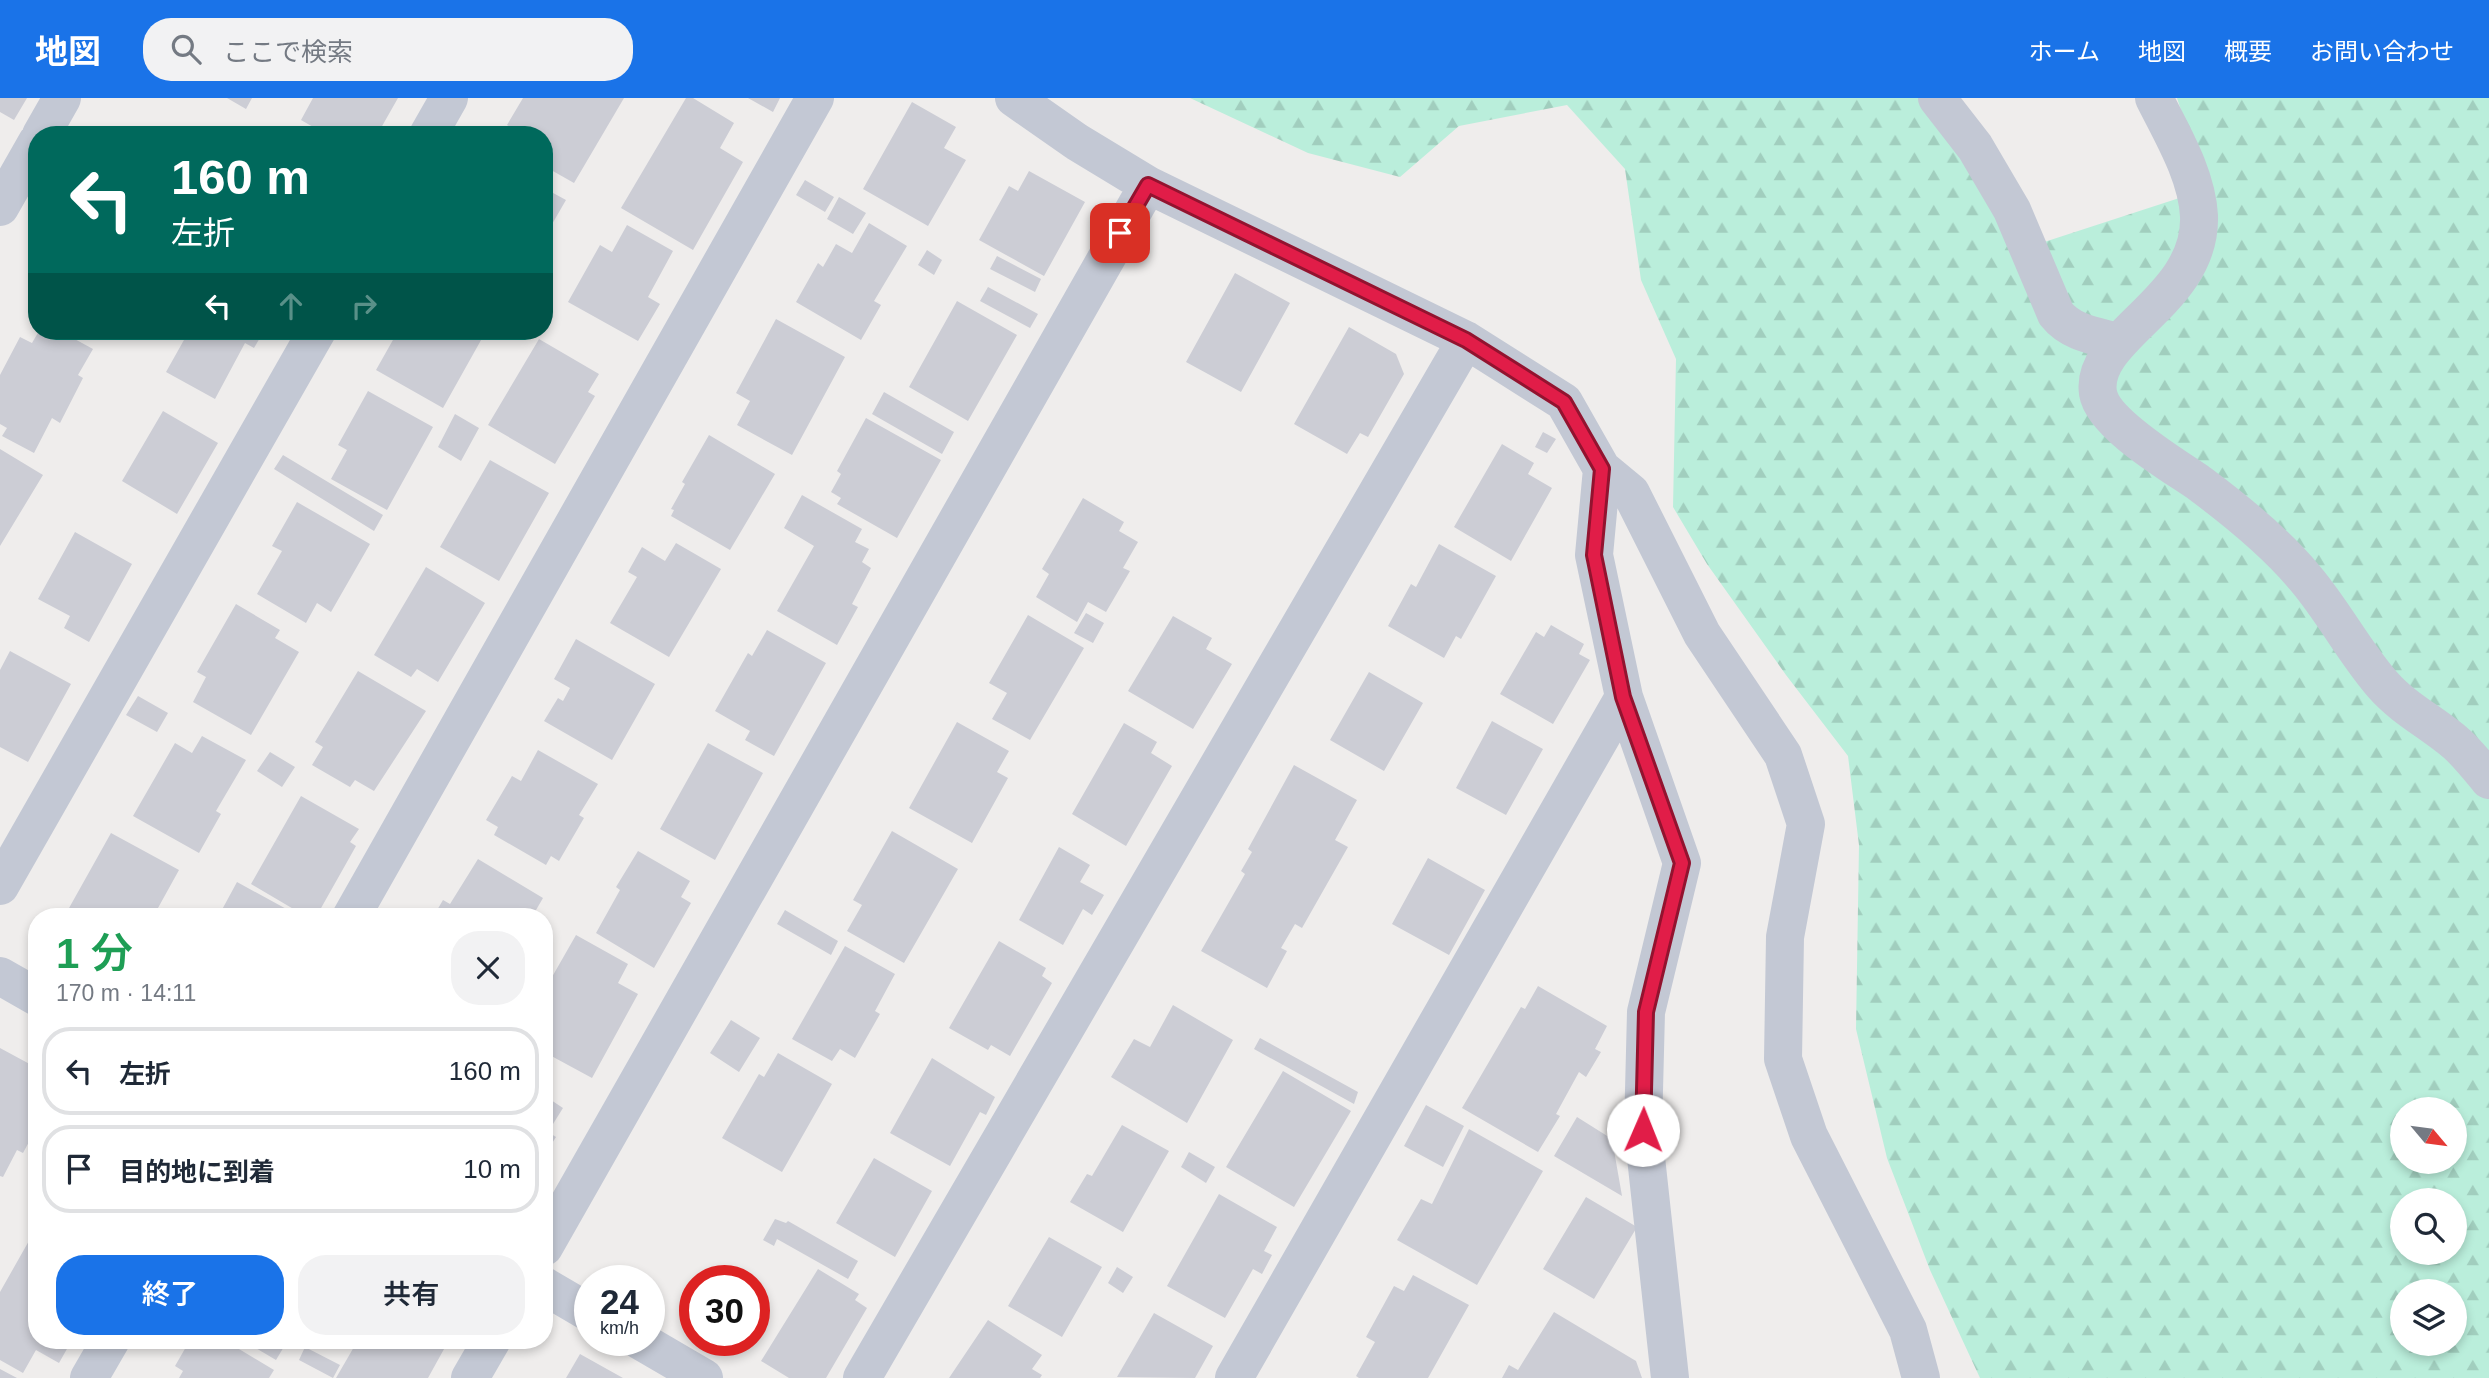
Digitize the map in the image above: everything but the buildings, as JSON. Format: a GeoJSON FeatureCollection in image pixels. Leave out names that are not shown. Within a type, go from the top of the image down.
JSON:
{"type":"FeatureCollection","features":[{"type":"Feature","properties":{"kind":"street"},"geometry":{"type":"LineString","coordinates":[[46,126],[62,98]]}},
{"type":"Feature","properties":{"kind":"street"},"geometry":{"type":"LineString","coordinates":[[433,126],[449,98]]}},
{"type":"Feature","properties":{"kind":"street"},"geometry":{"type":"LineString","coordinates":[[356,908],[816,98]]}},
{"type":"Feature","properties":{"kind":"street"},"geometry":{"type":"LineString","coordinates":[[1014,98],[1077,142],[1148,185],[1466,340],[1564,402],[1602,469],[1631,493],[1702,634],[1783,755],[1806,824],[1785,937],[1783,1059],[1809,1136],[1908,1330],[1921,1378]]}},
{"type":"Feature","properties":{"kind":"street"},"geometry":{"type":"LineString","coordinates":[[1937,98],[1975,147],[2011,210],[2056,314],[2063,323],[2078,331],[2118,342]]}},
{"type":"Feature","properties":{"kind":"street"},"geometry":{"type":"LineString","coordinates":[[2154,98],[2182,155],[2196,198],[2197,242],[2181,278],[2106,357],[2098,391],[2111,417],[2227,504],[2305,577],[2381,683],[2398,701],[2459,746],[2489,780]]}},
{"type":"Feature","properties":{"kind":"street"},"geometry":{"type":"LineString","coordinates":[[0,207],[28,158]]}},
{"type":"Feature","properties":{"kind":"street"},"geometry":{"type":"LineString","coordinates":[[553,1231],[1148,185]]}},
{"type":"Feature","properties":{"kind":"street"},"geometry":{"type":"LineString","coordinates":[[0,886],[312,340]]}},
{"type":"Feature","properties":{"kind":"street"},"geometry":{"type":"LineString","coordinates":[[862,1378],[1466,340]]}},
{"type":"Feature","properties":{"kind":"street"},"geometry":{"type":"LineString","coordinates":[[1602,469],[1594,555],[1623,697],[1682,863],[1646,1012],[1643,1130],[1670,1378]]}},
{"type":"Feature","properties":{"kind":"street"},"geometry":{"type":"LineString","coordinates":[[1234,1378],[1623,697]]}},
{"type":"Feature","properties":{"kind":"street"},"geometry":{"type":"LineString","coordinates":[[0,976],[28,992]]}},
{"type":"Feature","properties":{"kind":"street"},"geometry":{"type":"LineString","coordinates":[[553,1291],[574,1304]]}},
{"type":"Feature","properties":{"kind":"street"},"geometry":{"type":"LineString","coordinates":[[89,1378],[106,1349]]}},
{"type":"Feature","properties":{"kind":"street"},"geometry":{"type":"LineString","coordinates":[[471,1378],[487,1349]]}},
{"type":"Feature","properties":{"kind":"street"},"geometry":{"type":"LineString","coordinates":[[665,1355],[704,1378]]}},
{"type":"Feature","properties":{"kind":"green space"},"geometry":{"type":"Polygon","coordinates":[[[1190,98],[1942,98],[2026,248],[2207,189],[2177,98],[2489,98],[2489,1378],[1980,1378],[1930,1270],[1887,1158],[1856,1029],[1859,845],[1848,756],[1707,564],[1673,507],[1676,359],[1641,280],[1625,169],[1567,105],[1459,126],[1400,177],[1308,153],[1190,98]]]}},
{"type":"Feature","properties":{"kind":"route"},"geometry":{"type":"LineString","coordinates":[[1120,233],[1148,185],[1466,340],[1564,402],[1602,469],[1594,555],[1623,697],[1682,863],[1646,1012],[1643,1130]]}}]}
